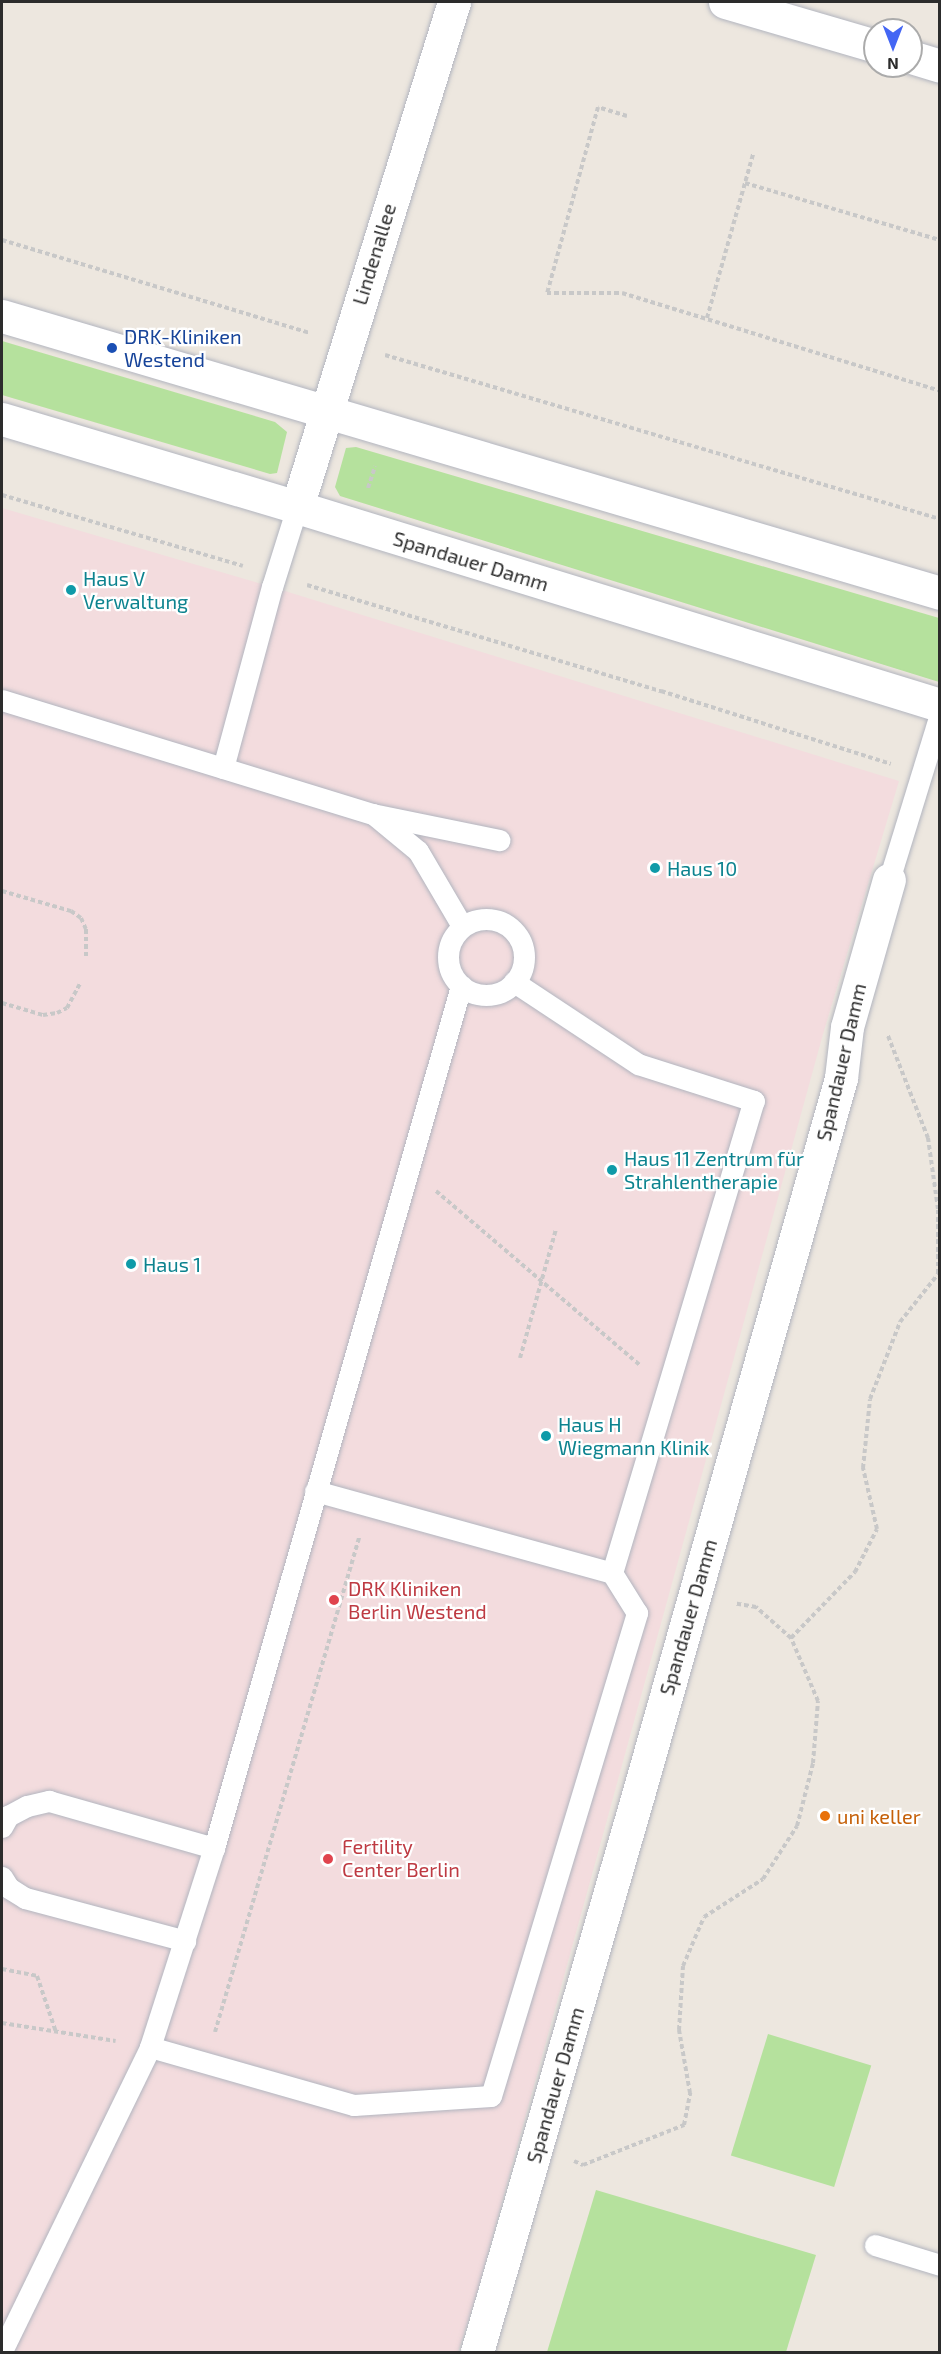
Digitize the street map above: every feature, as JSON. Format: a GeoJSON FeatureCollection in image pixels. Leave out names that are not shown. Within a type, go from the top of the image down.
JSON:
{"type":"FeatureCollection","features":[{"type":"Feature","properties":{"kind":"street","name":"Lindenallee"},"geometry":{"type":"LineString","coordinates":[[297,507],[454,2]]}},
{"type":"Feature","properties":{"kind":"street"},"geometry":{"type":"LineString","coordinates":[[725,2],[863,42]]}},
{"type":"Feature","properties":{"kind":"street"},"geometry":{"type":"LineString","coordinates":[[923,61],[939,66]]}},
{"type":"Feature","properties":{"kind":"street"},"geometry":{"type":"LineString","coordinates":[[2,316],[939,593]]}},
{"type":"Feature","properties":{"kind":"street","name":"Spandauer Damm"},"geometry":{"type":"LineString","coordinates":[[2,419],[297,507],[939,705]]}},
{"type":"Feature","properties":{"kind":"street","name":"Spandauer Damm"},"geometry":{"type":"LineString","coordinates":[[477,2352],[841,1077],[847,1027],[889,880]]}},
{"type":"Feature","properties":{"kind":"lane"},"geometry":{"type":"LineString","coordinates":[[223,768],[275,575],[297,507]]}},
{"type":"Feature","properties":{"kind":"lane"},"geometry":{"type":"LineString","coordinates":[[2,700],[373,814],[499,840]]}},
{"type":"Feature","properties":{"kind":"lane"},"geometry":{"type":"LineString","coordinates":[[889,880],[939,714]]}},
{"type":"Feature","properties":{"kind":"lane"},"geometry":{"type":"LineString","coordinates":[[373,814],[418,851],[462,926]]}},
{"type":"Feature","properties":{"kind":"lane"},"geometry":{"type":"LineString","coordinates":[[488,918],[502,921],[514,930],[521,942],[524,956],[522,970],[514,982],[494,994],[471,992],[461,986],[452,976],[447,963],[447,949],[453,936],[462,926],[474,920],[488,918]]}},
{"type":"Feature","properties":{"kind":"lane"},"geometry":{"type":"LineString","coordinates":[[514,982],[638,1064],[754,1101],[669,1390],[612,1573]]}},
{"type":"Feature","properties":{"kind":"lane"},"geometry":{"type":"LineString","coordinates":[[2,2351],[150,2047],[214,1848],[461,986]]}},
{"type":"Feature","properties":{"kind":"lane"},"geometry":{"type":"LineString","coordinates":[[150,2047],[354,2105],[491,2096],[636,1613],[612,1573],[315,1491]]}},
{"type":"Feature","properties":{"kind":"lane"},"geometry":{"type":"LineString","coordinates":[[2,1827],[8,1816],[27,1806],[49,1801],[214,1848]]}},
{"type":"Feature","properties":{"kind":"lane"},"geometry":{"type":"LineString","coordinates":[[2,1877],[9,1888],[25,1898],[185,1941]]}},
{"type":"Feature","properties":{"kind":"lane"},"geometry":{"type":"LineString","coordinates":[[875,2245],[939,2265]]}},
{"type":"Feature","properties":{"kind":"path"},"geometry":{"type":"LineString","coordinates":[[627,116],[598,107],[547,293],[622,293],[939,392]]}},
{"type":"Feature","properties":{"kind":"path"},"geometry":{"type":"LineString","coordinates":[[707,318],[753,154]]}},
{"type":"Feature","properties":{"kind":"path"},"geometry":{"type":"LineString","coordinates":[[745,183],[939,240]]}},
{"type":"Feature","properties":{"kind":"path"},"geometry":{"type":"LineString","coordinates":[[2,240],[317,335]]}},
{"type":"Feature","properties":{"kind":"path"},"geometry":{"type":"LineString","coordinates":[[379,354],[939,519]]}},
{"type":"Feature","properties":{"kind":"path"},"geometry":{"type":"LineString","coordinates":[[367,493],[376,464]]}},
{"type":"Feature","properties":{"kind":"path"},"geometry":{"type":"LineString","coordinates":[[2,495],[661,691],[921,774]]}},
{"type":"Feature","properties":{"kind":"path"},"geometry":{"type":"LineString","coordinates":[[2,891],[71,911],[81,918],[86,929],[86,958]]}},
{"type":"Feature","properties":{"kind":"path"},"geometry":{"type":"LineString","coordinates":[[2,1003],[43,1015],[57,1013],[67,1008],[80,984]]}},
{"type":"Feature","properties":{"kind":"path"},"geometry":{"type":"LineString","coordinates":[[791,1638],[855,1572],[877,1529],[863,1468],[870,1399],[900,1322],[938,1274],[938,1209],[928,1138],[884,1028]]}},
{"type":"Feature","properties":{"kind":"path"},"geometry":{"type":"LineString","coordinates":[[408,1167],[669,1390]]}},
{"type":"Feature","properties":{"kind":"path"},"geometry":{"type":"LineString","coordinates":[[520,1358],[556,1229]]}},
{"type":"Feature","properties":{"kind":"path"},"geometry":{"type":"LineString","coordinates":[[206,2062],[369,1506]]}},
{"type":"Feature","properties":{"kind":"path"},"geometry":{"type":"LineString","coordinates":[[537,2148],[584,2165],[684,2125],[690,2093],[679,2030],[683,1966],[704,1917],[763,1880],[797,1826],[813,1763],[818,1701],[791,1638],[756,1607],[693,1596]]}},
{"type":"Feature","properties":{"kind":"path"},"geometry":{"type":"LineString","coordinates":[[2,1969],[37,1976],[56,2032]]}},
{"type":"Feature","properties":{"kind":"path"},"geometry":{"type":"LineString","coordinates":[[2,2023],[150,2047]]}},
{"type":"Feature","properties":{"kind":"shaded area","name":"DRK Kliniken Berlin Westend"},"geometry":{"type":"Polygon","coordinates":[[[2,508],[272,587],[899,781],[823,1034],[478,2289],[458,2352],[2,2352],[2,508]]]}},
{"type":"Feature","properties":{"kind":"green space"},"geometry":{"type":"Polygon","coordinates":[[[2,341],[275,422],[287,432],[277,473],[270,474],[2,395],[2,341]]]}},
{"type":"Feature","properties":{"kind":"green space"},"geometry":{"type":"Polygon","coordinates":[[[356,447],[939,618],[939,682],[340,496],[335,487],[346,448],[356,447]]]}},
{"type":"Feature","properties":{"kind":"green space"},"geometry":{"type":"Polygon","coordinates":[[[768,2034],[871,2066],[834,2187],[731,2155],[768,2034]]]}},
{"type":"Feature","properties":{"kind":"green space"},"geometry":{"type":"Polygon","coordinates":[[[596,2190],[816,2255],[786,2352],[547,2352],[596,2190]]]}},
{"type":"Feature","properties":{"kind":"place","name":"DRK-Kliniken Westend"},"geometry":{"type":"Point","coordinates":[112,348]}},
{"type":"Feature","properties":{"kind":"place","name":"Haus V Verwaltung"},"geometry":{"type":"Point","coordinates":[71,590]}},
{"type":"Feature","properties":{"kind":"place","name":"Haus 10"},"geometry":{"type":"Point","coordinates":[655,868]}},
{"type":"Feature","properties":{"kind":"place","name":"Haus 11 Zentrum für Strahlentherapie"},"geometry":{"type":"Point","coordinates":[612,1170]}},
{"type":"Feature","properties":{"kind":"place","name":"Haus 1"},"geometry":{"type":"Point","coordinates":[131,1264]}},
{"type":"Feature","properties":{"kind":"place","name":"Haus H Wiegmann Klinik"},"geometry":{"type":"Point","coordinates":[546,1436]}},
{"type":"Feature","properties":{"kind":"place","name":"DRK Kliniken Berlin Westend"},"geometry":{"type":"Point","coordinates":[334,1600]}},
{"type":"Feature","properties":{"kind":"place","name":"uni keller"},"geometry":{"type":"Point","coordinates":[825,1816]}},
{"type":"Feature","properties":{"kind":"place","name":"Fertility Center Berlin"},"geometry":{"type":"Point","coordinates":[328,1859]}}]}
